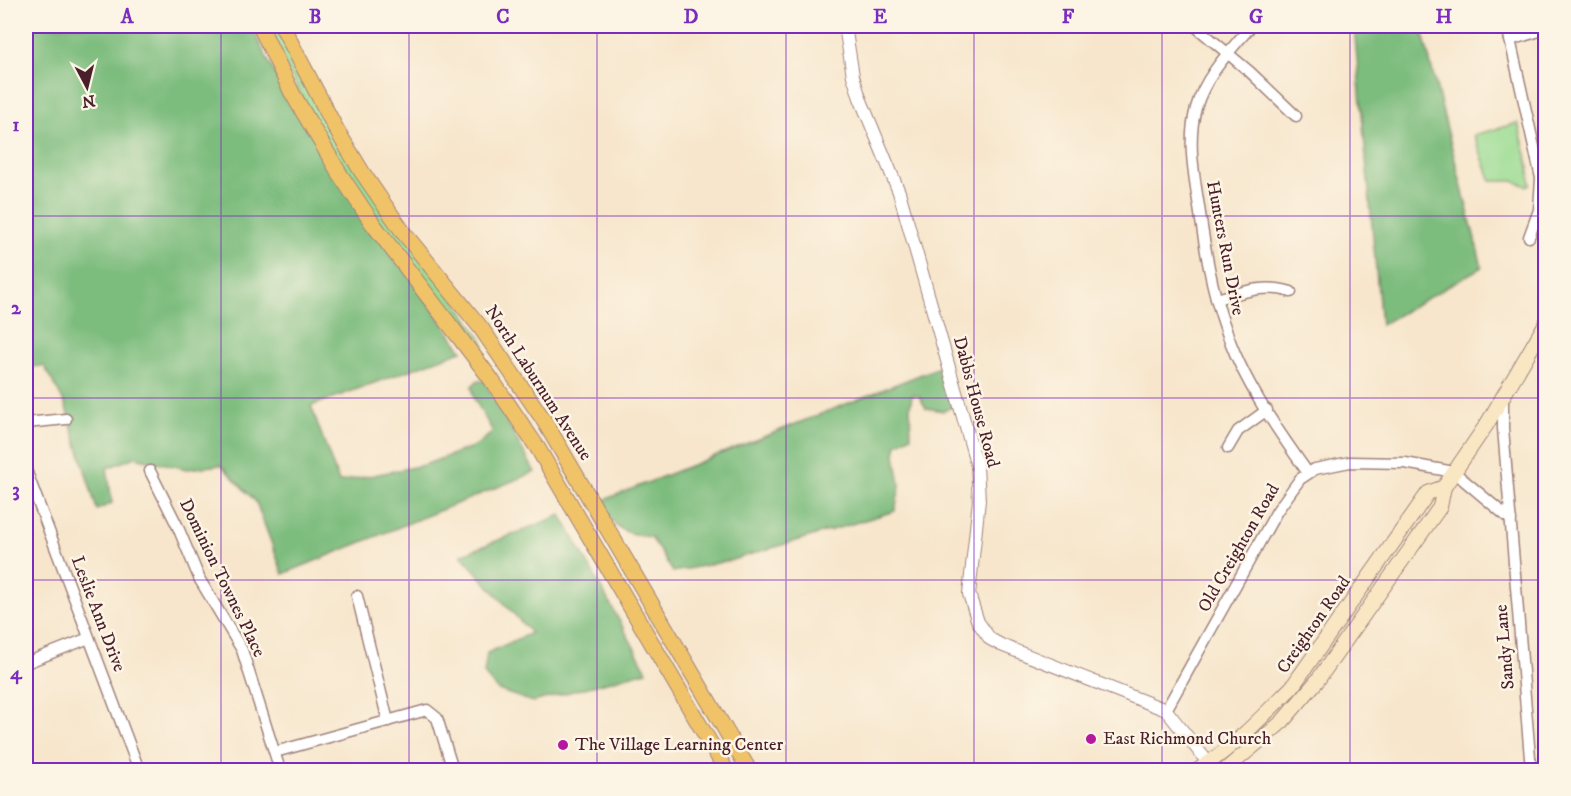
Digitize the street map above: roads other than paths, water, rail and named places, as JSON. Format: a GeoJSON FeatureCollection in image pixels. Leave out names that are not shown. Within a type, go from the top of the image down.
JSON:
{"type":"FeatureCollection","features":[{"type":"Feature","properties":{"kind":"main road","name":"North Laburnum Avenue"},"geometry":{"type":"LineString","coordinates":[[260,26],[298,102],[347,186],[373,224],[485,371],[537,447],[726,771]]}},
{"type":"Feature","properties":{"kind":"main road","name":"North Laburnum Avenue"},"geometry":{"type":"LineString","coordinates":[[282,26],[362,172],[403,232],[477,323],[543,419],[749,771]]}},
{"type":"Feature","properties":{"kind":"main road","name":"Creighton Road"},"geometry":{"type":"LineString","coordinates":[[1225,771],[1282,722],[1317,681],[1440,507],[1444,487],[1487,424],[1545,323]]}},
{"type":"Feature","properties":{"kind":"main road","name":"Creighton Road"},"geometry":{"type":"LineString","coordinates":[[1207,768],[1292,687],[1428,493],[1444,487]]}},
{"type":"Feature","properties":{"kind":"street","name":"Dabbs House Road"},"geometry":{"type":"LineString","coordinates":[[845,26],[853,76],[899,192],[976,466],[979,500],[969,594],[978,622],[990,639],[1001,645],[1166,710],[1207,768]]}},
{"type":"Feature","properties":{"kind":"street"},"geometry":{"type":"LineString","coordinates":[[1195,26],[1282,101],[1296,116]]}},
{"type":"Feature","properties":{"kind":"street","name":"Hunters Run Drive"},"geometry":{"type":"LineString","coordinates":[[1251,26],[1228,53],[1204,88],[1196,108],[1191,133],[1193,170],[1216,299],[1235,354],[1267,410],[1308,473]]}},
{"type":"Feature","properties":{"kind":"street"},"geometry":{"type":"LineString","coordinates":[[1507,26],[1542,162],[1540,201],[1535,225],[1529,237]]}},
{"type":"Feature","properties":{"kind":"street"},"geometry":{"type":"LineString","coordinates":[[1510,40],[1545,29]]}},
{"type":"Feature","properties":{"kind":"street"},"geometry":{"type":"LineString","coordinates":[[1216,299],[1272,287],[1291,292]]}},
{"type":"Feature","properties":{"kind":"street","name":"Sandy Lane"},"geometry":{"type":"LineString","coordinates":[[1503,394],[1503,428],[1531,771]]}},
{"type":"Feature","properties":{"kind":"street"},"geometry":{"type":"LineString","coordinates":[[1228,448],[1238,431],[1267,410]]}},
{"type":"Feature","properties":{"kind":"street"},"geometry":{"type":"LineString","coordinates":[[26,423],[66,419]]}},
{"type":"Feature","properties":{"kind":"street","name":"Old Creighton Road"},"geometry":{"type":"LineString","coordinates":[[1166,710],[1287,494],[1308,473],[1333,464],[1350,462],[1405,463],[1454,472]]}},
{"type":"Feature","properties":{"kind":"street","name":"Leslie Ann Drive"},"geometry":{"type":"LineString","coordinates":[[26,470],[139,771]]}},
{"type":"Feature","properties":{"kind":"street","name":"Dominion Townes Place"},"geometry":{"type":"LineString","coordinates":[[150,471],[177,525],[200,580],[243,650],[280,771]]}},
{"type":"Feature","properties":{"kind":"street"},"geometry":{"type":"LineString","coordinates":[[1454,472],[1511,520]]}},
{"type":"Feature","properties":{"kind":"street"},"geometry":{"type":"LineString","coordinates":[[357,596],[388,721]]}},
{"type":"Feature","properties":{"kind":"street"},"geometry":{"type":"LineString","coordinates":[[26,663],[89,638]]}},
{"type":"Feature","properties":{"kind":"street"},"geometry":{"type":"LineString","coordinates":[[275,752],[426,710],[437,718],[453,771]]}},
{"type":"Feature","properties":{"kind":"place","name":"East Richmond Church"},"geometry":{"type":"Point","coordinates":[1091,739]}},
{"type":"Feature","properties":{"kind":"place","name":"The Village Learning Center"},"geometry":{"type":"Point","coordinates":[563,745]}}]}
